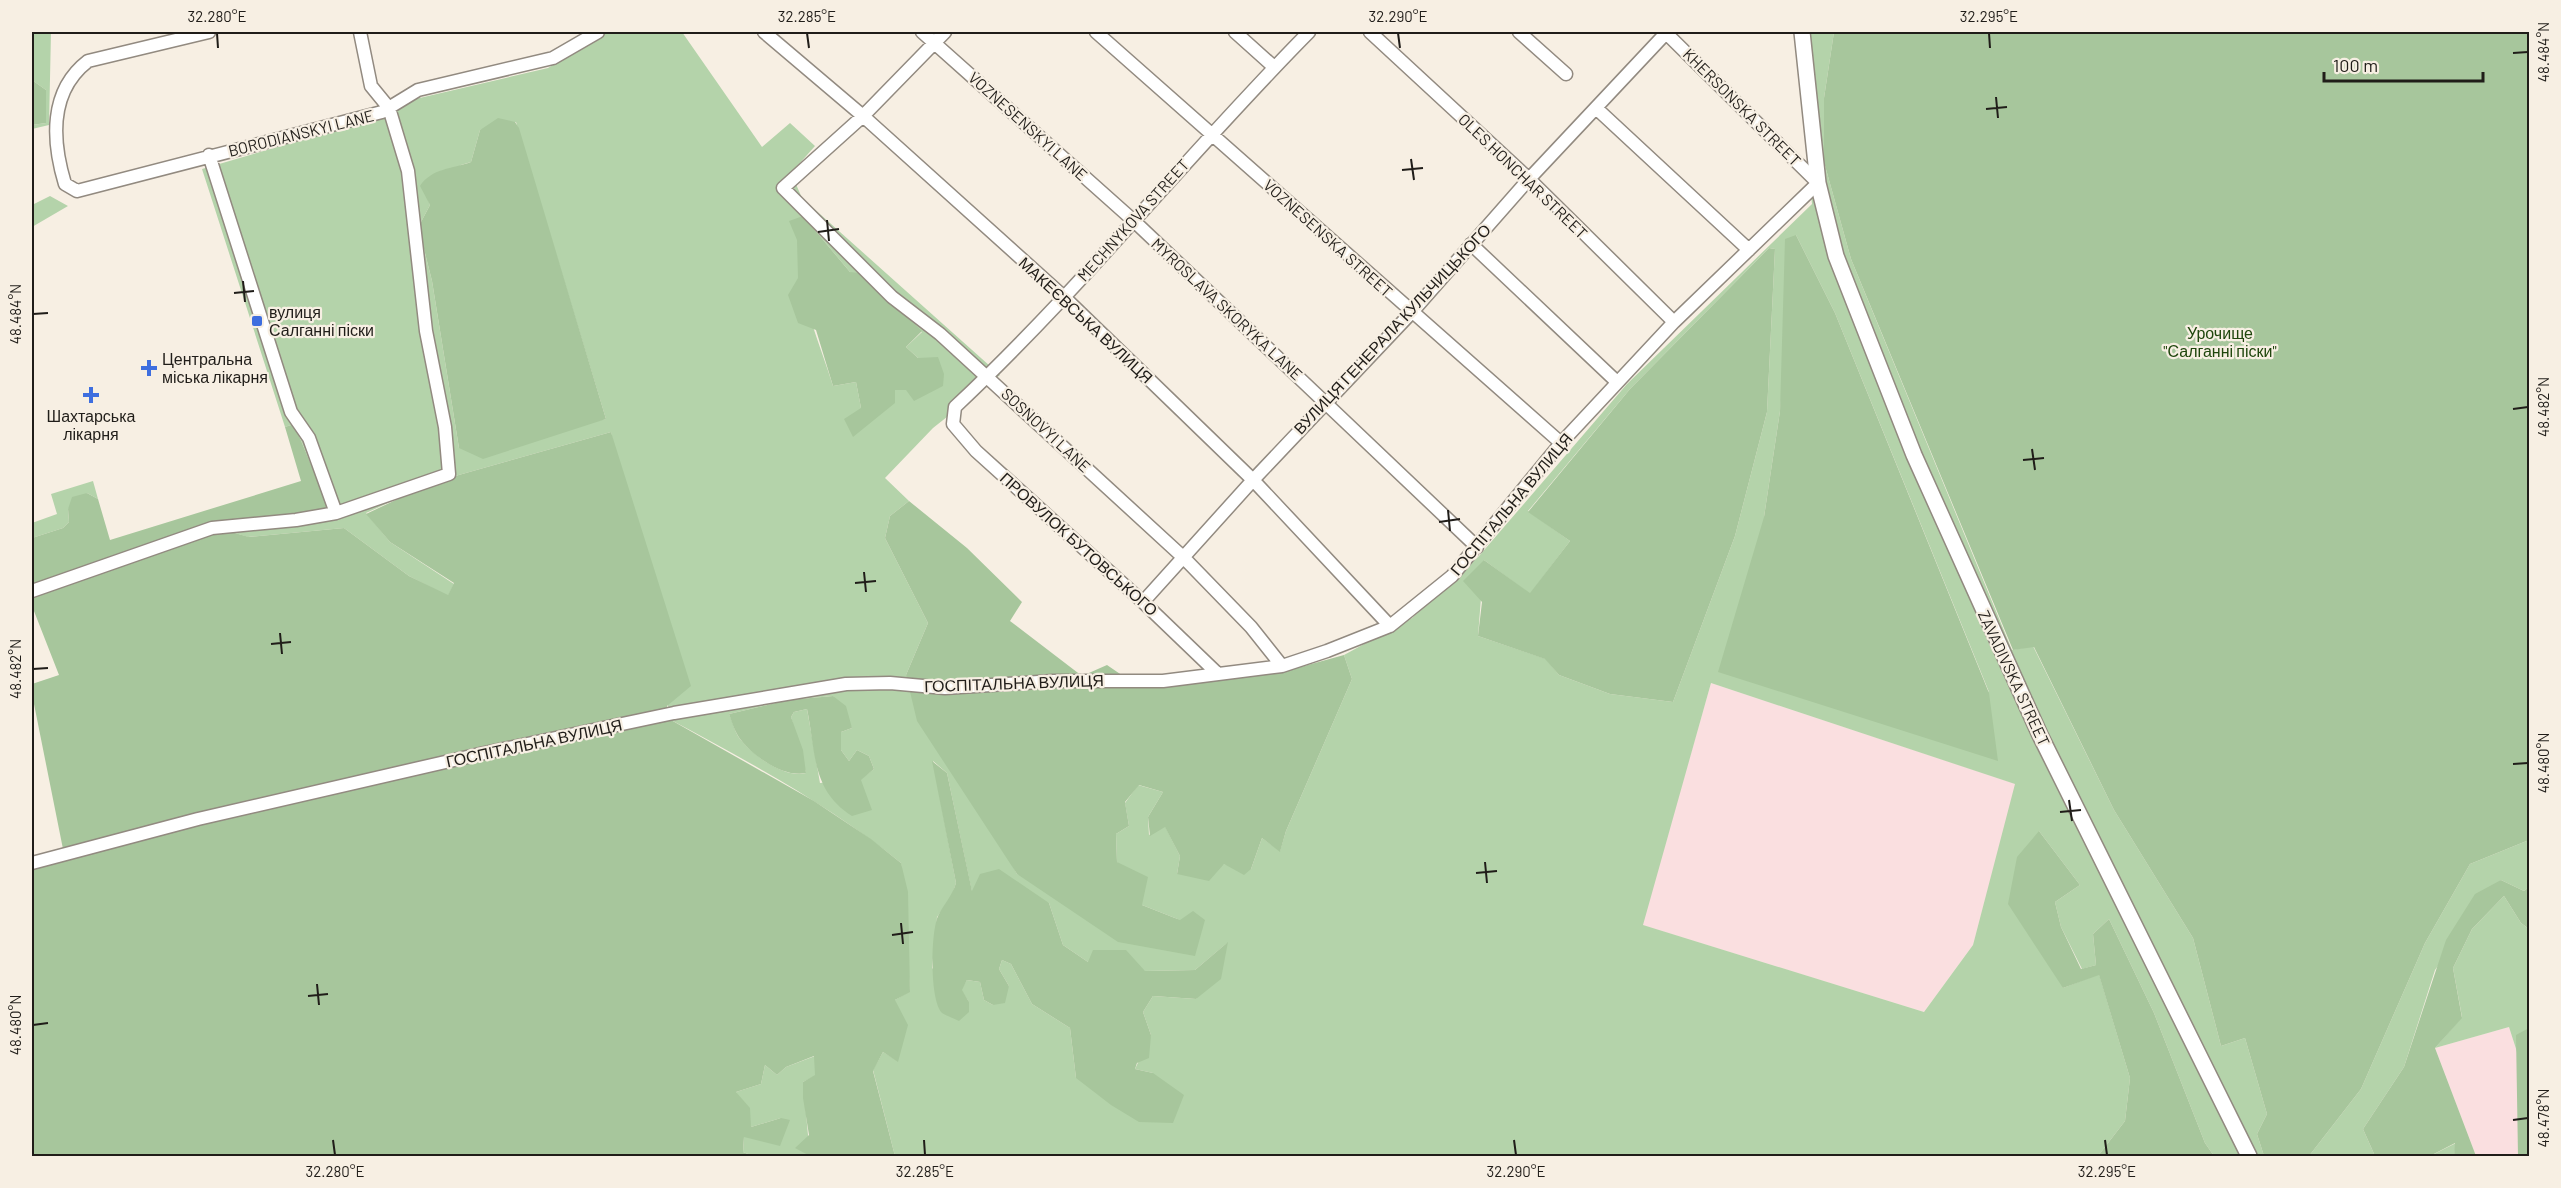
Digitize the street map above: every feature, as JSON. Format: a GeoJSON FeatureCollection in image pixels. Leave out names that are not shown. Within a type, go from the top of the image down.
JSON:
{"type":"FeatureCollection","features":[{"type":"Feature","properties":{"kind":"street","name":"BORODIANSKYI LANE"},"geometry":{"type":"LineString","coordinates":[[208,32],[88,61],[75,71],[61,97],[54,123],[65,183],[77,191],[382,112],[418,90],[553,58],[598,32]]}},
{"type":"Feature","properties":{"kind":"street"},"geometry":{"type":"LineString","coordinates":[[32,591],[212,528],[296,520],[336,513],[449,474],[446,427],[426,331],[408,171],[389,108],[371,86],[360,32]]}},
{"type":"Feature","properties":{"kind":"street","name":"МАКЕЄВСЬКА ВУЛИЦЯ"},"geometry":{"type":"LineString","coordinates":[[764,32],[863,116],[1064,297],[1253,480],[1390,626]]}},
{"type":"Feature","properties":{"kind":"street","name":"VOZNESENSKYI LANE"},"geometry":{"type":"LineString","coordinates":[[922,32],[1134,221]]}},
{"type":"Feature","properties":{"kind":"street"},"geometry":{"type":"LineString","coordinates":[[863,116],[945,32]]}},
{"type":"Feature","properties":{"kind":"street","name":"VOZNESENSKA STREET"},"geometry":{"type":"LineString","coordinates":[[1096,32],[1561,443]]}},
{"type":"Feature","properties":{"kind":"street"},"geometry":{"type":"LineString","coordinates":[[1235,32],[1274,67]]}},
{"type":"Feature","properties":{"kind":"street","name":"MECHNYKOVA STREET"},"geometry":{"type":"LineString","coordinates":[[955,407],[988,377],[1064,297],[1211,134],[1309,32]]}},
{"type":"Feature","properties":{"kind":"street","name":"OLES HONCHAR STREET"},"geometry":{"type":"LineString","coordinates":[[1370,32],[1529,179],[1674,322]]}},
{"type":"Feature","properties":{"kind":"street"},"geometry":{"type":"LineString","coordinates":[[1519,32],[1566,74]]}},
{"type":"Feature","properties":{"kind":"street","name":"ВУЛИЦЯ ГЕНЕРАЛА КУЛЬЧИЦЬКОГО"},"geometry":{"type":"LineString","coordinates":[[1143,602],[1326,401],[1412,312],[1529,179],[1666,32]]}},
{"type":"Feature","properties":{"kind":"street","name":"KHERSONSKA STREET"},"geometry":{"type":"LineString","coordinates":[[1666,32],[1818,183]]}},
{"type":"Feature","properties":{"kind":"street","name":"ZAVADIVSKA STREET"},"geometry":{"type":"LineString","coordinates":[[1802,32],[1818,183],[1836,256],[1914,455],[2040,735],[2249,1156]]}},
{"type":"Feature","properties":{"kind":"street"},"geometry":{"type":"LineString","coordinates":[[1596,108],[1749,250]]}},
{"type":"Feature","properties":{"kind":"street","name":"SOSNOVYI LANE"},"geometry":{"type":"LineString","coordinates":[[863,116],[783,188],[892,297],[940,334],[1184,558],[1251,627],[1282,666]]}},
{"type":"Feature","properties":{"kind":"street"},"geometry":{"type":"LineString","coordinates":[[209,155],[291,412],[309,438],[336,513]]}},
{"type":"Feature","properties":{"kind":"street","name":"ГОСПІТАЛЬНА ВУЛИЦЯ"},"geometry":{"type":"LineString","coordinates":[[32,863],[198,819],[674,713],[846,684],[890,683],[945,688],[1053,681],[1163,681],[1282,666],[1390,626],[1452,576],[1561,443],[1617,382],[1674,322],[1818,183]]}},
{"type":"Feature","properties":{"kind":"street","name":"MYROSLAVA SKORYKA LANE"},"geometry":{"type":"LineString","coordinates":[[1134,221],[1326,401],[1476,547]]}},
{"type":"Feature","properties":{"kind":"street"},"geometry":{"type":"LineString","coordinates":[[1471,244],[1617,382]]}},
{"type":"Feature","properties":{"kind":"street","name":"ПРОВУЛОК БУТОВСЬКОГО"},"geometry":{"type":"LineString","coordinates":[[955,407],[954,424],[976,452],[1143,602],[1218,674]]}},
{"type":"Feature","properties":{"kind":"shaded area"},"geometry":{"type":"Polygon","coordinates":[[[1711,683],[2016,784],[1973,945],[1924,1012],[1642,925],[1711,683]]]}},
{"type":"Feature","properties":{"kind":"shaded area"},"geometry":{"type":"Polygon","coordinates":[[[2509,1027],[2518,1055],[2529,1156],[2476,1156],[2435,1048],[2509,1027]]]}},
{"type":"Feature","properties":{"kind":"green space"},"geometry":{"type":"Polygon","coordinates":[[[32,32],[51,32],[49,125],[32,129],[32,125],[46,123],[46,90],[32,80],[32,32]]]}},
{"type":"Feature","properties":{"kind":"green space"},"geometry":{"type":"Polygon","coordinates":[[[607,32],[682,32],[762,147],[790,123],[815,146],[791,173],[802,198],[1000,375],[933,428],[885,478],[909,501],[890,516],[885,538],[928,623],[906,675],[1017,874],[1180,920],[1142,905],[1117,862],[1116,834],[1129,826],[1125,803],[1138,785],[1163,792],[1148,817],[1149,835],[1165,826],[1180,856],[1177,874],[1224,864],[1251,869],[1262,838],[1280,851],[1286,831],[1352,679],[1344,655],[1412,618],[1479,556],[1627,384],[1812,204],[1794,32],[1834,32],[1824,98],[1824,162],[1851,259],[2012,650],[2033,646],[2114,810],[2193,938],[2221,1046],[2245,1038],[2267,1114],[2257,1134],[2264,1156],[2214,1156],[2205,1143],[2154,1013],[2109,919],[2093,934],[2096,965],[2082,969],[2061,927],[2055,902],[2080,885],[2039,831],[2063,988],[2099,974],[2130,1078],[2125,1121],[2098,1156],[895,1156],[873,1070],[883,1052],[898,1061],[895,1000],[910,991],[901,863],[819,804],[671,720],[611,432],[434,482],[366,513],[390,542],[454,584],[448,596],[409,576],[344,528],[248,537],[235,533],[234,522],[331,512],[294,424],[285,427],[202,169],[384,116],[411,100],[548,68],[607,32]],[[516,122],[480,130],[471,162],[461,165],[427,197],[430,205],[421,222],[421,237],[432,281],[459,448],[606,419],[516,122]],[[803,216],[799,238],[799,259],[806,302],[833,386],[856,382],[861,408],[895,390],[906,390],[918,358],[906,347],[922,332],[850,272],[803,216]],[[1796,235],[1780,411],[1764,517],[1989,692],[1835,313],[1796,235]],[[1769,248],[1630,389],[1528,511],[1570,541],[1530,594],[1484,560],[1478,636],[1546,659],[1559,675],[1610,694],[1673,702],[1735,536],[1767,412],[1775,249],[1769,248]],[[1711,683],[1643,925],[1924,1012],[1973,945],[2015,784],[1711,683]],[[833,696],[788,700],[729,714],[737,735],[747,746],[771,765],[789,773],[806,773],[791,717],[794,712],[807,709],[820,783],[861,779],[874,769],[869,756],[857,750],[849,761],[841,750],[841,732],[852,728],[833,696]],[[933,761],[956,883],[951,898],[937,917],[932,968],[969,1002],[961,990],[967,980],[980,982],[984,1000],[993,1005],[1009,986],[999,969],[1002,960],[1011,964],[1032,1004],[1070,1028],[1076,1078],[1153,1073],[1135,1069],[1151,1035],[1143,1012],[1153,996],[1196,999],[1227,943],[1195,970],[1145,971],[1088,962],[1063,945],[1049,903],[972,892],[947,773],[933,761]]]}},
{"type":"Feature","properties":{"kind":"green space","name":"Урочище \"Салганні піски\""},"geometry":{"type":"Polygon","coordinates":[[[1834,32],[2529,32],[2529,840],[2470,864],[2425,943],[2361,1089],[2309,1156],[2264,1156],[2257,1134],[2267,1114],[2245,1038],[2221,1046],[2193,938],[2114,810],[2034,647],[2013,650],[1851,259],[1824,162],[1824,98],[1834,32]]]}},
{"type":"Feature","properties":{"kind":"green space"},"geometry":{"type":"Polygon","coordinates":[[[32,80],[46,90],[46,123],[32,125],[32,80]]]}},
{"type":"Feature","properties":{"kind":"green space"},"geometry":{"type":"Polygon","coordinates":[[[498,118],[515,122],[519,128],[606,419],[483,459],[459,448],[432,281],[421,237],[421,222],[430,205],[420,186],[436,172],[471,162],[480,130],[498,118]]]}},
{"type":"Feature","properties":{"kind":"green space"},"geometry":{"type":"Polygon","coordinates":[[[50,196],[68,206],[32,227],[32,205],[50,196]]]}},
{"type":"Feature","properties":{"kind":"green space"},"geometry":{"type":"Polygon","coordinates":[[[803,216],[850,272],[859,273],[922,331],[906,347],[918,358],[938,357],[944,374],[943,386],[914,401],[906,390],[895,390],[895,403],[853,437],[844,419],[861,408],[856,382],[833,386],[816,330],[798,323],[788,295],[798,278],[797,240],[789,221],[803,216]]]}},
{"type":"Feature","properties":{"kind":"green space"},"geometry":{"type":"Polygon","coordinates":[[[1796,235],[1835,313],[1989,693],[1998,761],[1718,672],[1764,517],[1780,411],[1785,239],[1796,235]]]}},
{"type":"Feature","properties":{"kind":"green space"},"geometry":{"type":"Polygon","coordinates":[[[1769,248],[1775,249],[1767,412],[1735,536],[1673,702],[1610,694],[1559,675],[1545,659],[1478,636],[1482,602],[1463,581],[1484,560],[1530,593],[1570,541],[1528,512],[1630,389],[1769,248]]]}},
{"type":"Feature","properties":{"kind":"green space"},"geometry":{"type":"Polygon","coordinates":[[[294,424],[331,512],[234,522],[235,533],[249,537],[344,528],[409,576],[448,595],[454,583],[390,542],[366,514],[434,482],[611,432],[691,686],[667,706],[671,720],[814,801],[871,839],[901,863],[908,892],[910,992],[895,1000],[908,1025],[898,1062],[883,1052],[873,1071],[895,1156],[810,1156],[795,1148],[809,1135],[803,1082],[815,1075],[814,1056],[786,1067],[777,1075],[765,1065],[761,1084],[736,1092],[750,1108],[751,1127],[781,1118],[790,1120],[780,1146],[744,1137],[743,1152],[753,1156],[32,1156],[32,870],[65,859],[32,694],[32,684],[59,675],[32,606],[32,538],[63,528],[69,522],[68,509],[72,497],[87,493],[98,499],[110,540],[301,481],[285,427],[294,424]]]}},
{"type":"Feature","properties":{"kind":"green space"},"geometry":{"type":"Polygon","coordinates":[[[93,481],[98,499],[87,493],[68,509],[69,522],[63,528],[32,538],[32,523],[57,514],[51,494],[93,481]]]}},
{"type":"Feature","properties":{"kind":"green space"},"geometry":{"type":"Polygon","coordinates":[[[909,501],[967,548],[1022,602],[1010,621],[1082,676],[1107,665],[1126,678],[1286,671],[1344,655],[1352,679],[1286,831],[1280,852],[1262,838],[1251,869],[1244,875],[1224,864],[1209,881],[1177,874],[1180,856],[1165,827],[1150,836],[1148,817],[1163,792],[1139,785],[1125,802],[1129,826],[1116,834],[1117,862],[1148,877],[1142,905],[1180,920],[1193,911],[1205,920],[1195,956],[1118,942],[1017,874],[917,721],[906,675],[928,623],[885,538],[890,516],[909,501]]]}},
{"type":"Feature","properties":{"kind":"green space"},"geometry":{"type":"Polygon","coordinates":[[[833,696],[846,706],[852,728],[841,732],[841,750],[849,761],[857,750],[869,756],[874,769],[861,780],[872,810],[852,816],[839,806],[822,782],[814,755],[807,709],[794,712],[791,717],[803,750],[806,773],[797,774],[770,765],[747,747],[739,737],[729,714],[788,700],[833,696]]]}},
{"type":"Feature","properties":{"kind":"green space"},"geometry":{"type":"Polygon","coordinates":[[[932,761],[947,773],[972,891],[980,874],[999,869],[1049,903],[1063,945],[1088,962],[1093,950],[1126,950],[1145,971],[1195,970],[1228,942],[1221,979],[1196,999],[1153,996],[1143,1012],[1151,1035],[1149,1058],[1137,1063],[1135,1069],[1153,1073],[1184,1095],[1173,1123],[1139,1122],[1111,1105],[1076,1078],[1070,1028],[1032,1004],[1011,964],[1002,960],[999,969],[1009,986],[1005,1003],[993,1005],[984,1000],[980,982],[967,980],[962,990],[969,1002],[969,1012],[959,1021],[942,1013],[938,1006],[933,981],[934,936],[938,916],[956,883],[932,761]]]}},
{"type":"Feature","properties":{"kind":"green space"},"geometry":{"type":"Polygon","coordinates":[[[2039,831],[2080,885],[2055,902],[2061,927],[2081,969],[2096,965],[2093,934],[2109,919],[2154,1013],[2205,1143],[2214,1156],[2098,1156],[2125,1121],[2130,1078],[2099,975],[2063,988],[2008,904],[2017,857],[2039,831]]]}},
{"type":"Feature","properties":{"kind":"green space"},"geometry":{"type":"Polygon","coordinates":[[[2529,840],[2529,887],[2524,891],[2501,880],[2435,970],[2404,1067],[2363,1129],[2375,1156],[2309,1156],[2361,1089],[2425,943],[2470,864],[2529,840]]]}},
{"type":"Feature","properties":{"kind":"green space"},"geometry":{"type":"Polygon","coordinates":[[[2501,880],[2524,891],[2529,887],[2529,929],[2521,923],[2504,896],[2472,929],[2453,968],[2462,1018],[2435,1048],[2476,1156],[2454,1156],[2455,1143],[2430,1156],[2375,1156],[2363,1129],[2404,1067],[2446,940],[2475,894],[2501,880]]]}},
{"type":"Feature","properties":{"kind":"green space"},"geometry":{"type":"Polygon","coordinates":[[[2504,896],[2521,923],[2529,929],[2529,1059],[2518,1055],[2509,1027],[2435,1048],[2462,1017],[2453,968],[2472,929],[2504,896]]]}},
{"type":"Feature","properties":{"kind":"green space"},"geometry":{"type":"Polygon","coordinates":[[[2529,1028],[2529,1156],[2518,1156],[2516,1035],[2529,1028]]]}},
{"type":"Feature","properties":{"kind":"green space"},"geometry":{"type":"Polygon","coordinates":[[[815,1056],[815,1076],[803,1082],[810,1156],[753,1156],[743,1152],[744,1137],[781,1118],[751,1127],[736,1092],[761,1084],[765,1065],[777,1075],[786,1067],[815,1056]]]}},
{"type":"Feature","properties":{"kind":"green space"},"geometry":{"type":"Polygon","coordinates":[[[2456,1143],[2454,1156],[2430,1156],[2456,1143]]]}},
{"type":"Feature","properties":{"kind":"place","name":"вулиця Салганні піски"},"geometry":{"type":"Point","coordinates":[257,321]}},
{"type":"Feature","properties":{"kind":"place","name":"Центральна міська лікарня"},"geometry":{"type":"Point","coordinates":[149,368]}},
{"type":"Feature","properties":{"kind":"place","name":"Шахтарська лікарня"},"geometry":{"type":"Point","coordinates":[91,395]}}]}
